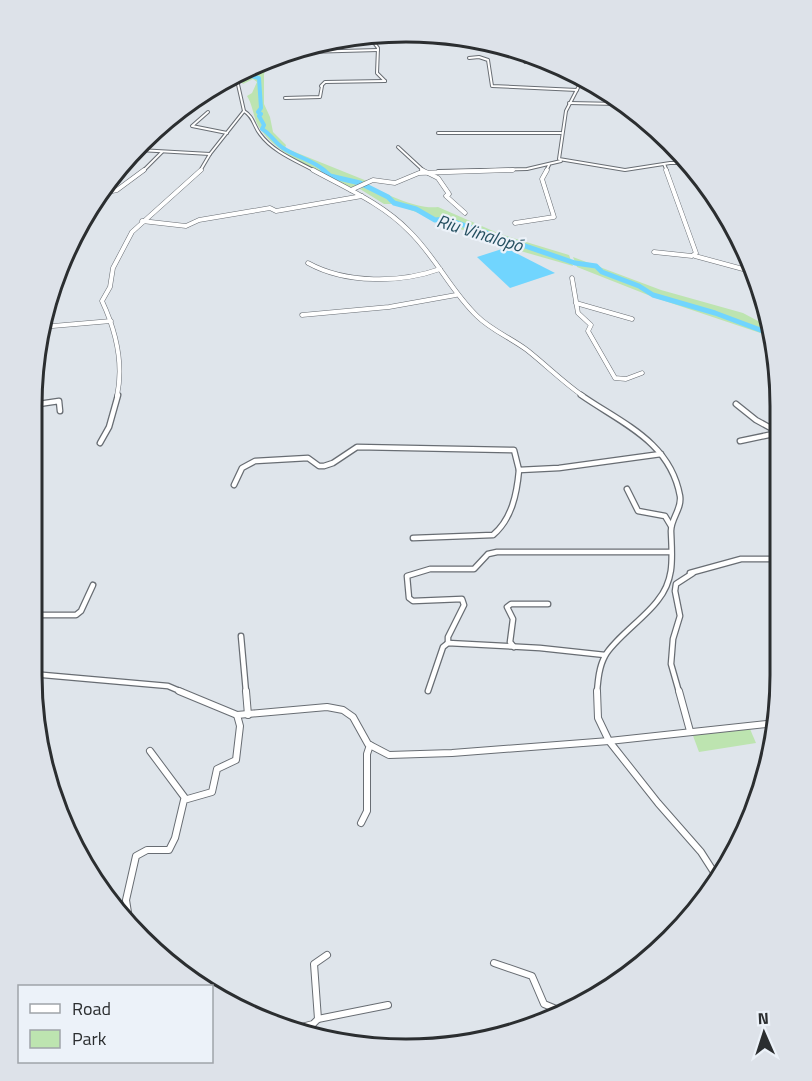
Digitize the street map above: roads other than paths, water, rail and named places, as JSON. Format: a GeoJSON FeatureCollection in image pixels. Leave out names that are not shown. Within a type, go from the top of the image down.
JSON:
{"type":"FeatureCollection","features":[{"type":"Feature","properties":{"kind":"street"},"geometry":{"type":"LineString","coordinates":[[285,98],[320,97],[322,83],[325,82],[385,81],[377,73],[378,50],[374,44]]}},
{"type":"Feature","properties":{"kind":"street"},"geometry":{"type":"LineString","coordinates":[[323,52],[378,50]]}},
{"type":"Feature","properties":{"kind":"street"},"geometry":{"type":"LineString","coordinates":[[469,58],[479,57],[488,60],[492,86],[577,90]]}},
{"type":"Feature","properties":{"kind":"street"},"geometry":{"type":"LineString","coordinates":[[238,84],[244,111],[252,116],[260,134],[280,152],[362,196],[409,230],[422,243],[456,295],[480,320],[527,350],[560,380],[641,432],[669,466],[680,496],[680,506],[671,526],[671,577],[657,602],[605,655],[599,674],[596,702],[598,718],[609,741],[658,803],[701,852],[713,871]]}},
{"type":"Feature","properties":{"kind":"street"},"geometry":{"type":"LineString","coordinates":[[561,161],[558,156],[561,150],[561,133],[569,103],[579,86]]}},
{"type":"Feature","properties":{"kind":"street"},"geometry":{"type":"LineString","coordinates":[[569,103],[609,104]]}},
{"type":"Feature","properties":{"kind":"street"},"geometry":{"type":"LineString","coordinates":[[100,443],[119,392],[119,341],[103,300],[110,287],[113,268],[132,232],[199,174],[210,154],[244,111]]}},
{"type":"Feature","properties":{"kind":"street"},"geometry":{"type":"LineString","coordinates":[[208,112],[192,126],[227,133]]}},
{"type":"Feature","properties":{"kind":"street"},"geometry":{"type":"LineString","coordinates":[[438,134],[561,133]]}},
{"type":"Feature","properties":{"kind":"street"},"geometry":{"type":"LineString","coordinates":[[398,147],[414,161],[418,168],[441,179],[449,194],[446,196],[448,199],[465,213]]}},
{"type":"Feature","properties":{"kind":"street"},"geometry":{"type":"LineString","coordinates":[[149,149],[210,154]]}},
{"type":"Feature","properties":{"kind":"street"},"geometry":{"type":"LineString","coordinates":[[111,193],[123,188],[162,152]]}},
{"type":"Feature","properties":{"kind":"street"},"geometry":{"type":"LineString","coordinates":[[351,190],[376,180],[396,183],[409,174],[492,170],[549,165],[561,161],[618,170],[677,163]]}},
{"type":"Feature","properties":{"kind":"street"},"geometry":{"type":"LineString","coordinates":[[664,164],[681,206],[695,256]]}},
{"type":"Feature","properties":{"kind":"street"},"geometry":{"type":"LineString","coordinates":[[515,223],[554,217],[542,178],[549,165]]}},
{"type":"Feature","properties":{"kind":"street"},"geometry":{"type":"LineString","coordinates":[[142,221],[186,226],[199,220],[215,217],[270,208],[276,211],[362,196]]}},
{"type":"Feature","properties":{"kind":"street"},"geometry":{"type":"LineString","coordinates":[[654,252],[695,256],[743,269]]}},
{"type":"Feature","properties":{"kind":"street"},"geometry":{"type":"LineString","coordinates":[[308,263],[323,272],[343,276],[413,277],[440,269]]}},
{"type":"Feature","properties":{"kind":"street"},"geometry":{"type":"LineString","coordinates":[[572,278],[576,303],[582,318],[591,325],[588,332],[615,378],[626,379],[642,373]]}},
{"type":"Feature","properties":{"kind":"street"},"geometry":{"type":"LineString","coordinates":[[302,315],[389,307],[456,295]]}},
{"type":"Feature","properties":{"kind":"street"},"geometry":{"type":"LineString","coordinates":[[576,303],[632,319]]}},
{"type":"Feature","properties":{"kind":"street"},"geometry":{"type":"LineString","coordinates":[[51,326],[111,321]]}},
{"type":"Feature","properties":{"kind":"street"},"geometry":{"type":"LineString","coordinates":[[42,404],[59,401],[60,411]]}},
{"type":"Feature","properties":{"kind":"street"},"geometry":{"type":"LineString","coordinates":[[736,404],[770,428]]}},
{"type":"Feature","properties":{"kind":"street"},"geometry":{"type":"LineString","coordinates":[[740,441],[770,435]]}},
{"type":"Feature","properties":{"kind":"street"},"geometry":{"type":"LineString","coordinates":[[234,485],[240,469],[248,463],[259,460],[308,458],[319,466],[324,466],[333,463],[357,447],[514,450],[519,470],[516,499],[499,530],[493,535],[413,538]]}},
{"type":"Feature","properties":{"kind":"street"},"geometry":{"type":"LineString","coordinates":[[519,470],[559,468],[661,454]]}},
{"type":"Feature","properties":{"kind":"street"},"geometry":{"type":"LineString","coordinates":[[627,489],[636,512],[665,516],[671,526]]}},
{"type":"Feature","properties":{"kind":"street"},"geometry":{"type":"LineString","coordinates":[[448,643],[448,637],[464,601],[462,599],[413,601],[409,598],[408,576],[411,573],[422,570],[474,569],[488,554],[497,552],[671,552]]}},
{"type":"Feature","properties":{"kind":"street"},"geometry":{"type":"LineString","coordinates":[[671,577],[741,559],[770,559]]}},
{"type":"Feature","properties":{"kind":"street"},"geometry":{"type":"LineString","coordinates":[[690,731],[671,664],[673,639],[680,616],[675,591],[676,584],[693,573]]}},
{"type":"Feature","properties":{"kind":"street"},"geometry":{"type":"LineString","coordinates":[[42,615],[76,615],[81,611],[93,585]]}},
{"type":"Feature","properties":{"kind":"street"},"geometry":{"type":"LineString","coordinates":[[514,647],[510,642],[513,619],[507,607],[511,604],[548,604]]}},
{"type":"Feature","properties":{"kind":"street"},"geometry":{"type":"LineString","coordinates":[[241,636],[248,715]]}},
{"type":"Feature","properties":{"kind":"street"},"geometry":{"type":"LineString","coordinates":[[428,691],[443,647],[448,643],[605,655]]}},
{"type":"Feature","properties":{"kind":"street"},"geometry":{"type":"LineString","coordinates":[[42,675],[168,686],[237,715],[327,707],[343,711],[353,717],[370,745],[389,755],[452,753],[609,741],[767,724]]}},
{"type":"Feature","properties":{"kind":"street"},"geometry":{"type":"LineString","coordinates":[[185,798],[208,795],[213,792],[217,769],[236,760],[240,726],[237,715]]}},
{"type":"Feature","properties":{"kind":"street"},"geometry":{"type":"LineString","coordinates":[[361,823],[366,811],[370,745]]}},
{"type":"Feature","properties":{"kind":"street"},"geometry":{"type":"LineString","coordinates":[[150,751],[185,798]]}},
{"type":"Feature","properties":{"kind":"street"},"geometry":{"type":"LineString","coordinates":[[368,753],[380,751]]}},
{"type":"Feature","properties":{"kind":"street"},"geometry":{"type":"LineString","coordinates":[[128,910],[126,900],[136,856],[139,851],[170,850],[185,798]]}},
{"type":"Feature","properties":{"kind":"street"},"geometry":{"type":"LineString","coordinates":[[318,1019],[314,964],[327,955]]}},
{"type":"Feature","properties":{"kind":"street"},"geometry":{"type":"LineString","coordinates":[[494,963],[518,968],[532,976],[544,1004],[551,1008]]}},
{"type":"Feature","properties":{"kind":"street"},"geometry":{"type":"LineString","coordinates":[[307,1026],[318,1019],[388,1005]]}},
{"type":"Feature","properties":{"kind":"water"},"geometry":{"type":"Polygon","coordinates":[[[505,248],[555,273],[510,288],[477,257],[505,248]]]}},
{"type":"Feature","properties":{"kind":"waterway","name":"Riu Vinalopó"},"geometry":{"type":"LineString","coordinates":[[253,76],[259,78],[261,108],[258,112],[261,114],[259,116],[264,125],[262,129],[283,148],[325,171]]}},
{"type":"Feature","properties":{"kind":"waterway","name":"Riu Vinalopó"},"geometry":{"type":"LineString","coordinates":[[323,170],[330,176],[360,183],[388,197],[394,203],[416,209],[435,220],[446,219],[575,263],[596,266],[602,272],[639,286],[653,295],[715,313],[762,331]]}}]}
